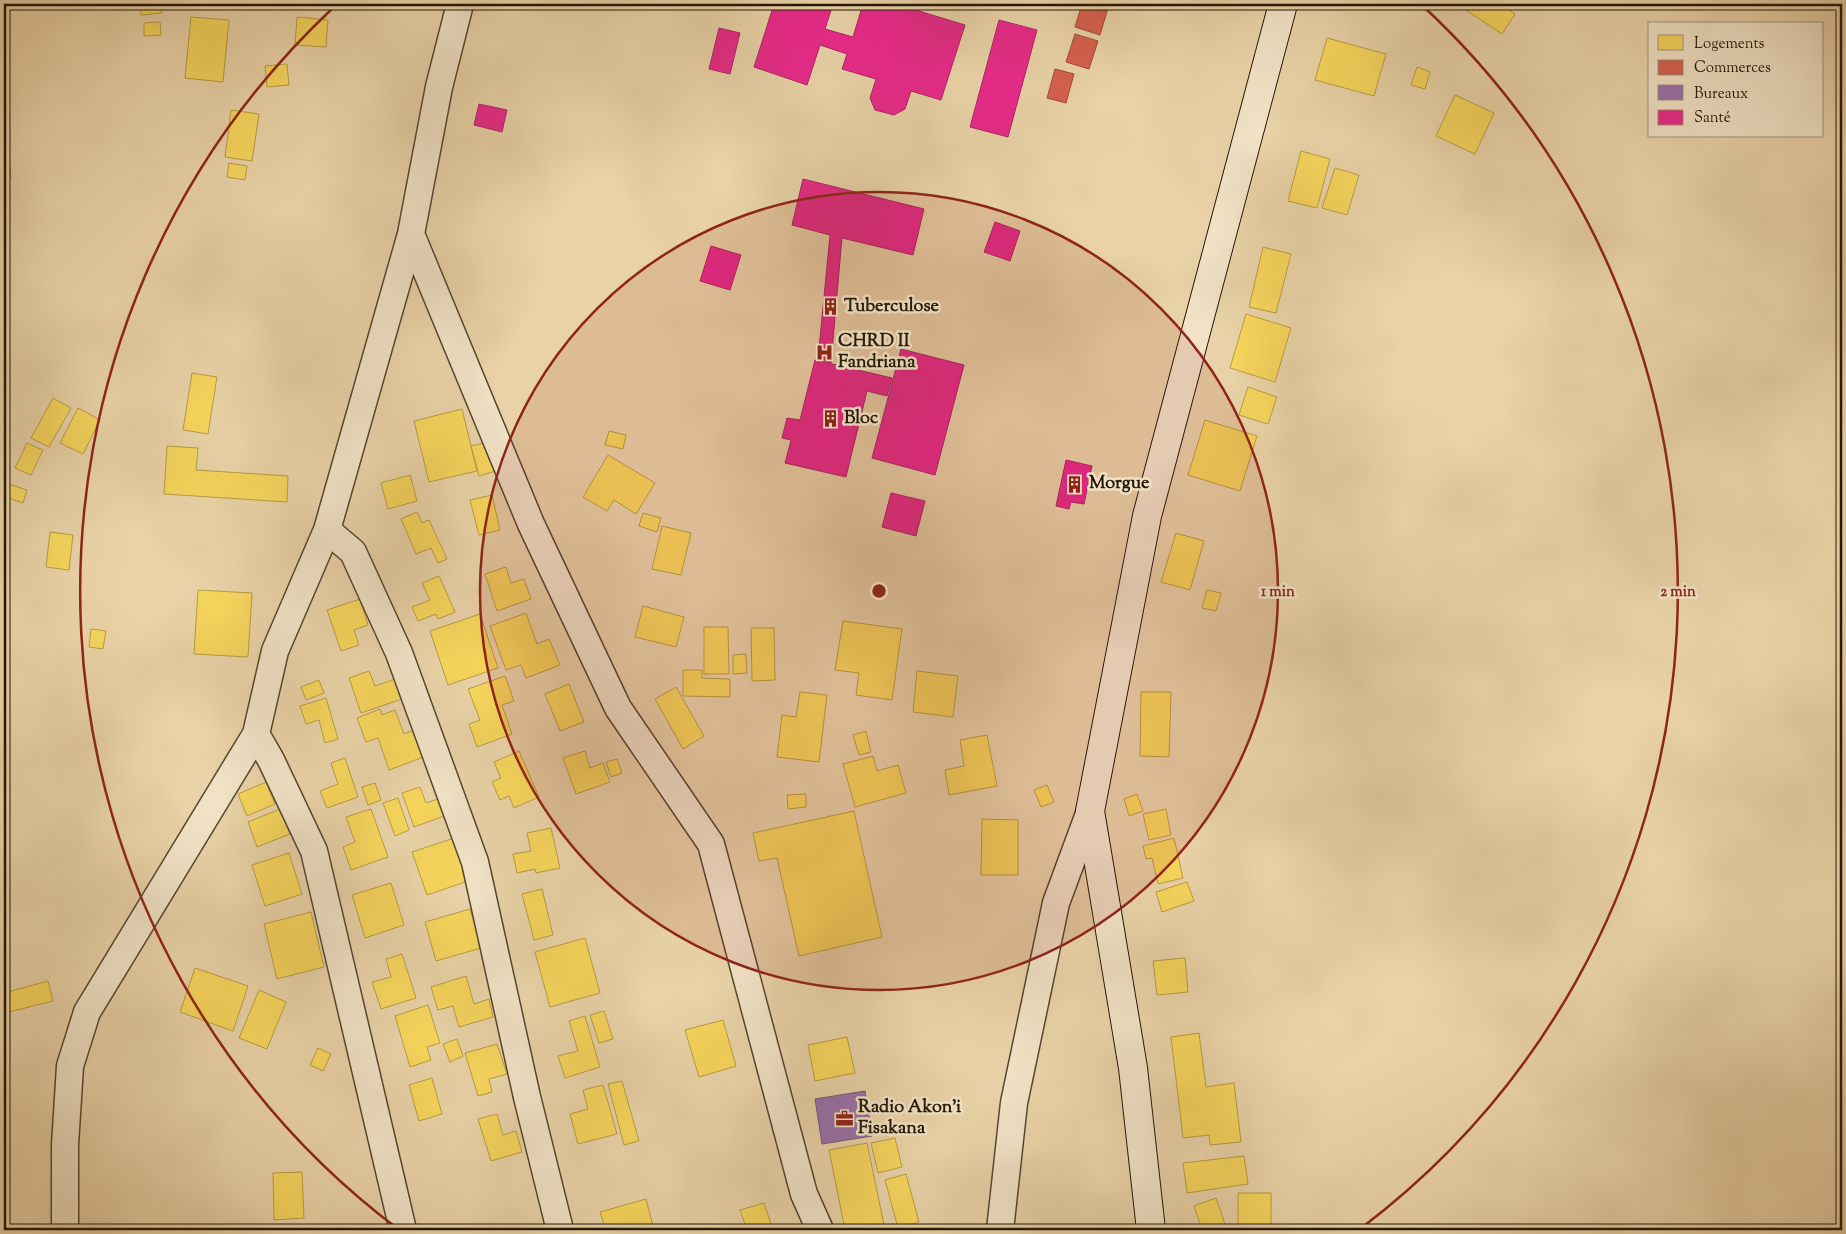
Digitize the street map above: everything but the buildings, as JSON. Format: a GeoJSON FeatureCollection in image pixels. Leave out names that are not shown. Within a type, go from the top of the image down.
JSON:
{"type":"FeatureCollection","features":[{"type":"Feature","properties":{"kind":"street"},"geometry":{"type":"LineString","coordinates":[[65,1230],[65,1145],[70,1066],[87,1012],[256,734],[275,650],[327,530],[411,234],[439,87],[460,4]]}},
{"type":"Feature","properties":{"kind":"street"},"geometry":{"type":"LineString","coordinates":[[1000,1230],[1014,1102],[1056,903],[1090,811],[1148,516],[1284,4]]}},
{"type":"Feature","properties":{"kind":"street"},"geometry":{"type":"LineString","coordinates":[[411,234],[531,524],[618,708],[711,844],[804,1194],[820,1230]]}},
{"type":"Feature","properties":{"kind":"street"},"geometry":{"type":"LineString","coordinates":[[327,530],[353,552],[399,653],[475,862],[527,1097],[560,1230]]}},
{"type":"Feature","properties":{"kind":"street"},"geometry":{"type":"LineString","coordinates":[[256,734],[271,760],[314,851],[402,1230]]}},
{"type":"Feature","properties":{"kind":"street"},"geometry":{"type":"LineString","coordinates":[[1090,811],[1133,1068],[1151,1230]]}},
{"type":"Feature","properties":{"kind":"place","name":"Tuberculose"},"geometry":{"type":"Point","coordinates":[830,307]}},
{"type":"Feature","properties":{"kind":"place","name":"CHRD II Fandriana"},"geometry":{"type":"Point","coordinates":[824,352]}},
{"type":"Feature","properties":{"kind":"place","name":"Bloc"},"geometry":{"type":"Point","coordinates":[830,419]}},
{"type":"Feature","properties":{"kind":"place","name":"Morgue"},"geometry":{"type":"Point","coordinates":[1075,484]}},
{"type":"Feature","properties":{"kind":"place","name":"Radio Akon'i Fisakana"},"geometry":{"type":"Point","coordinates":[844,1118]}}]}
